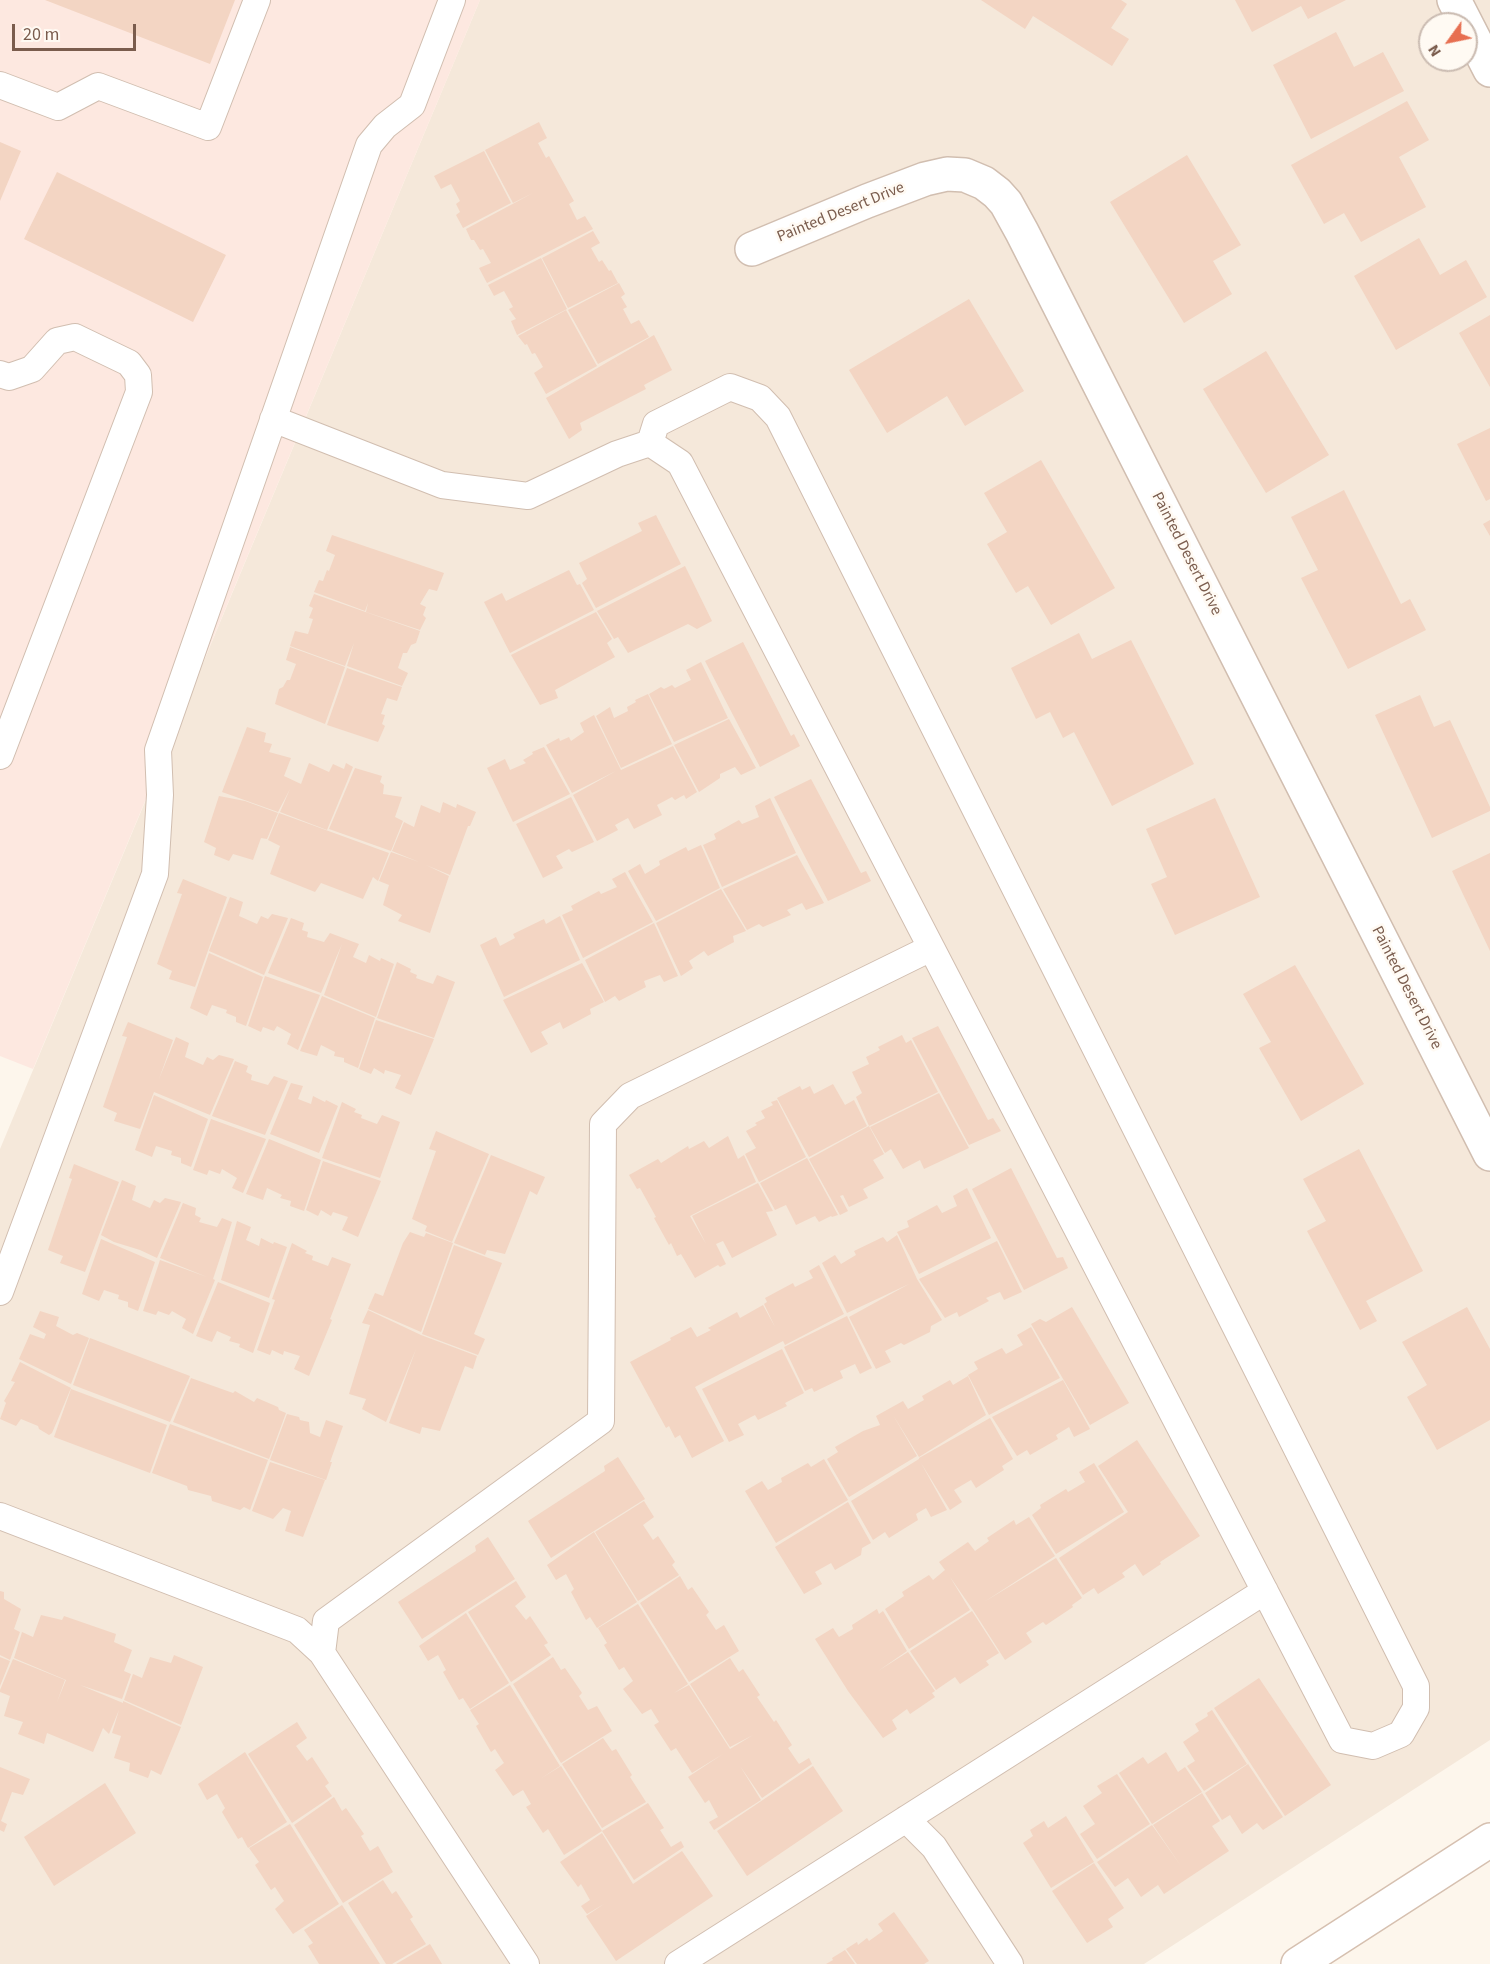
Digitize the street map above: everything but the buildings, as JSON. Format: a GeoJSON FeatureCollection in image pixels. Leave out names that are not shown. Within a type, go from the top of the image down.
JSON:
{"type":"FeatureCollection","features":[{"type":"Feature","properties":{"kind":"street"},"geometry":{"type":"LineString","coordinates":[[1454,0],[1490,70]]}},
{"type":"Feature","properties":{"kind":"street","name":"Painted Desert Drive"},"geometry":{"type":"LineString","coordinates":[[752,249],[867,201],[925,179],[947,174],[965,175],[984,183],[1006,203],[1490,1154]]}},
{"type":"Feature","properties":{"kind":"street"},"geometry":{"type":"LineString","coordinates":[[1298,1964],[1490,1840]]}},
{"type":"Feature","properties":{"kind":"lane"},"geometry":{"type":"LineString","coordinates":[[0,85],[58,107],[98,86],[208,127],[256,0]]}},
{"type":"Feature","properties":{"kind":"lane"},"geometry":{"type":"LineString","coordinates":[[0,1292],[155,874],[160,795],[158,750],[273,419],[369,145],[386,126],[411,105],[452,0]]}},
{"type":"Feature","properties":{"kind":"lane"},"geometry":{"type":"LineString","coordinates":[[0,374],[9,377],[32,369],[57,341],[75,338],[129,363],[138,375],[139,392],[0,756]]}},
{"type":"Feature","properties":{"kind":"lane"},"geometry":{"type":"LineString","coordinates":[[730,387],[760,398],[778,417],[1416,1686],[1416,1708],[1401,1734],[1373,1746],[1342,1740],[680,463],[651,443],[656,424],[730,387]]}},
{"type":"Feature","properties":{"kind":"lane"},"geometry":{"type":"LineString","coordinates":[[273,419],[442,485],[528,496],[617,454],[651,443]]}},
{"type":"Feature","properties":{"kind":"lane"},"geometry":{"type":"LineString","coordinates":[[322,1653],[326,1621],[601,1421],[603,1124],[630,1095],[931,948]]}},
{"type":"Feature","properties":{"kind":"lane"},"geometry":{"type":"LineString","coordinates":[[0,1515],[297,1630],[322,1653],[526,1964]]}},
{"type":"Feature","properties":{"kind":"lane"},"geometry":{"type":"LineString","coordinates":[[678,1964],[1265,1591]]}},
{"type":"Feature","properties":{"kind":"lane"},"geometry":{"type":"LineString","coordinates":[[906,1819],[934,1847],[1010,1964]]}},
{"type":"Feature","properties":{"kind":"shaded area"},"geometry":{"type":"Polygon","coordinates":[[[0,0],[480,0],[33,1069],[0,1056],[0,0]]]}},
{"type":"Feature","properties":{"kind":"shaded area"},"geometry":{"type":"Polygon","coordinates":[[[480,0],[1490,0],[1490,1740],[1144,1964],[0,1964],[0,1149],[480,0]]]}}]}
